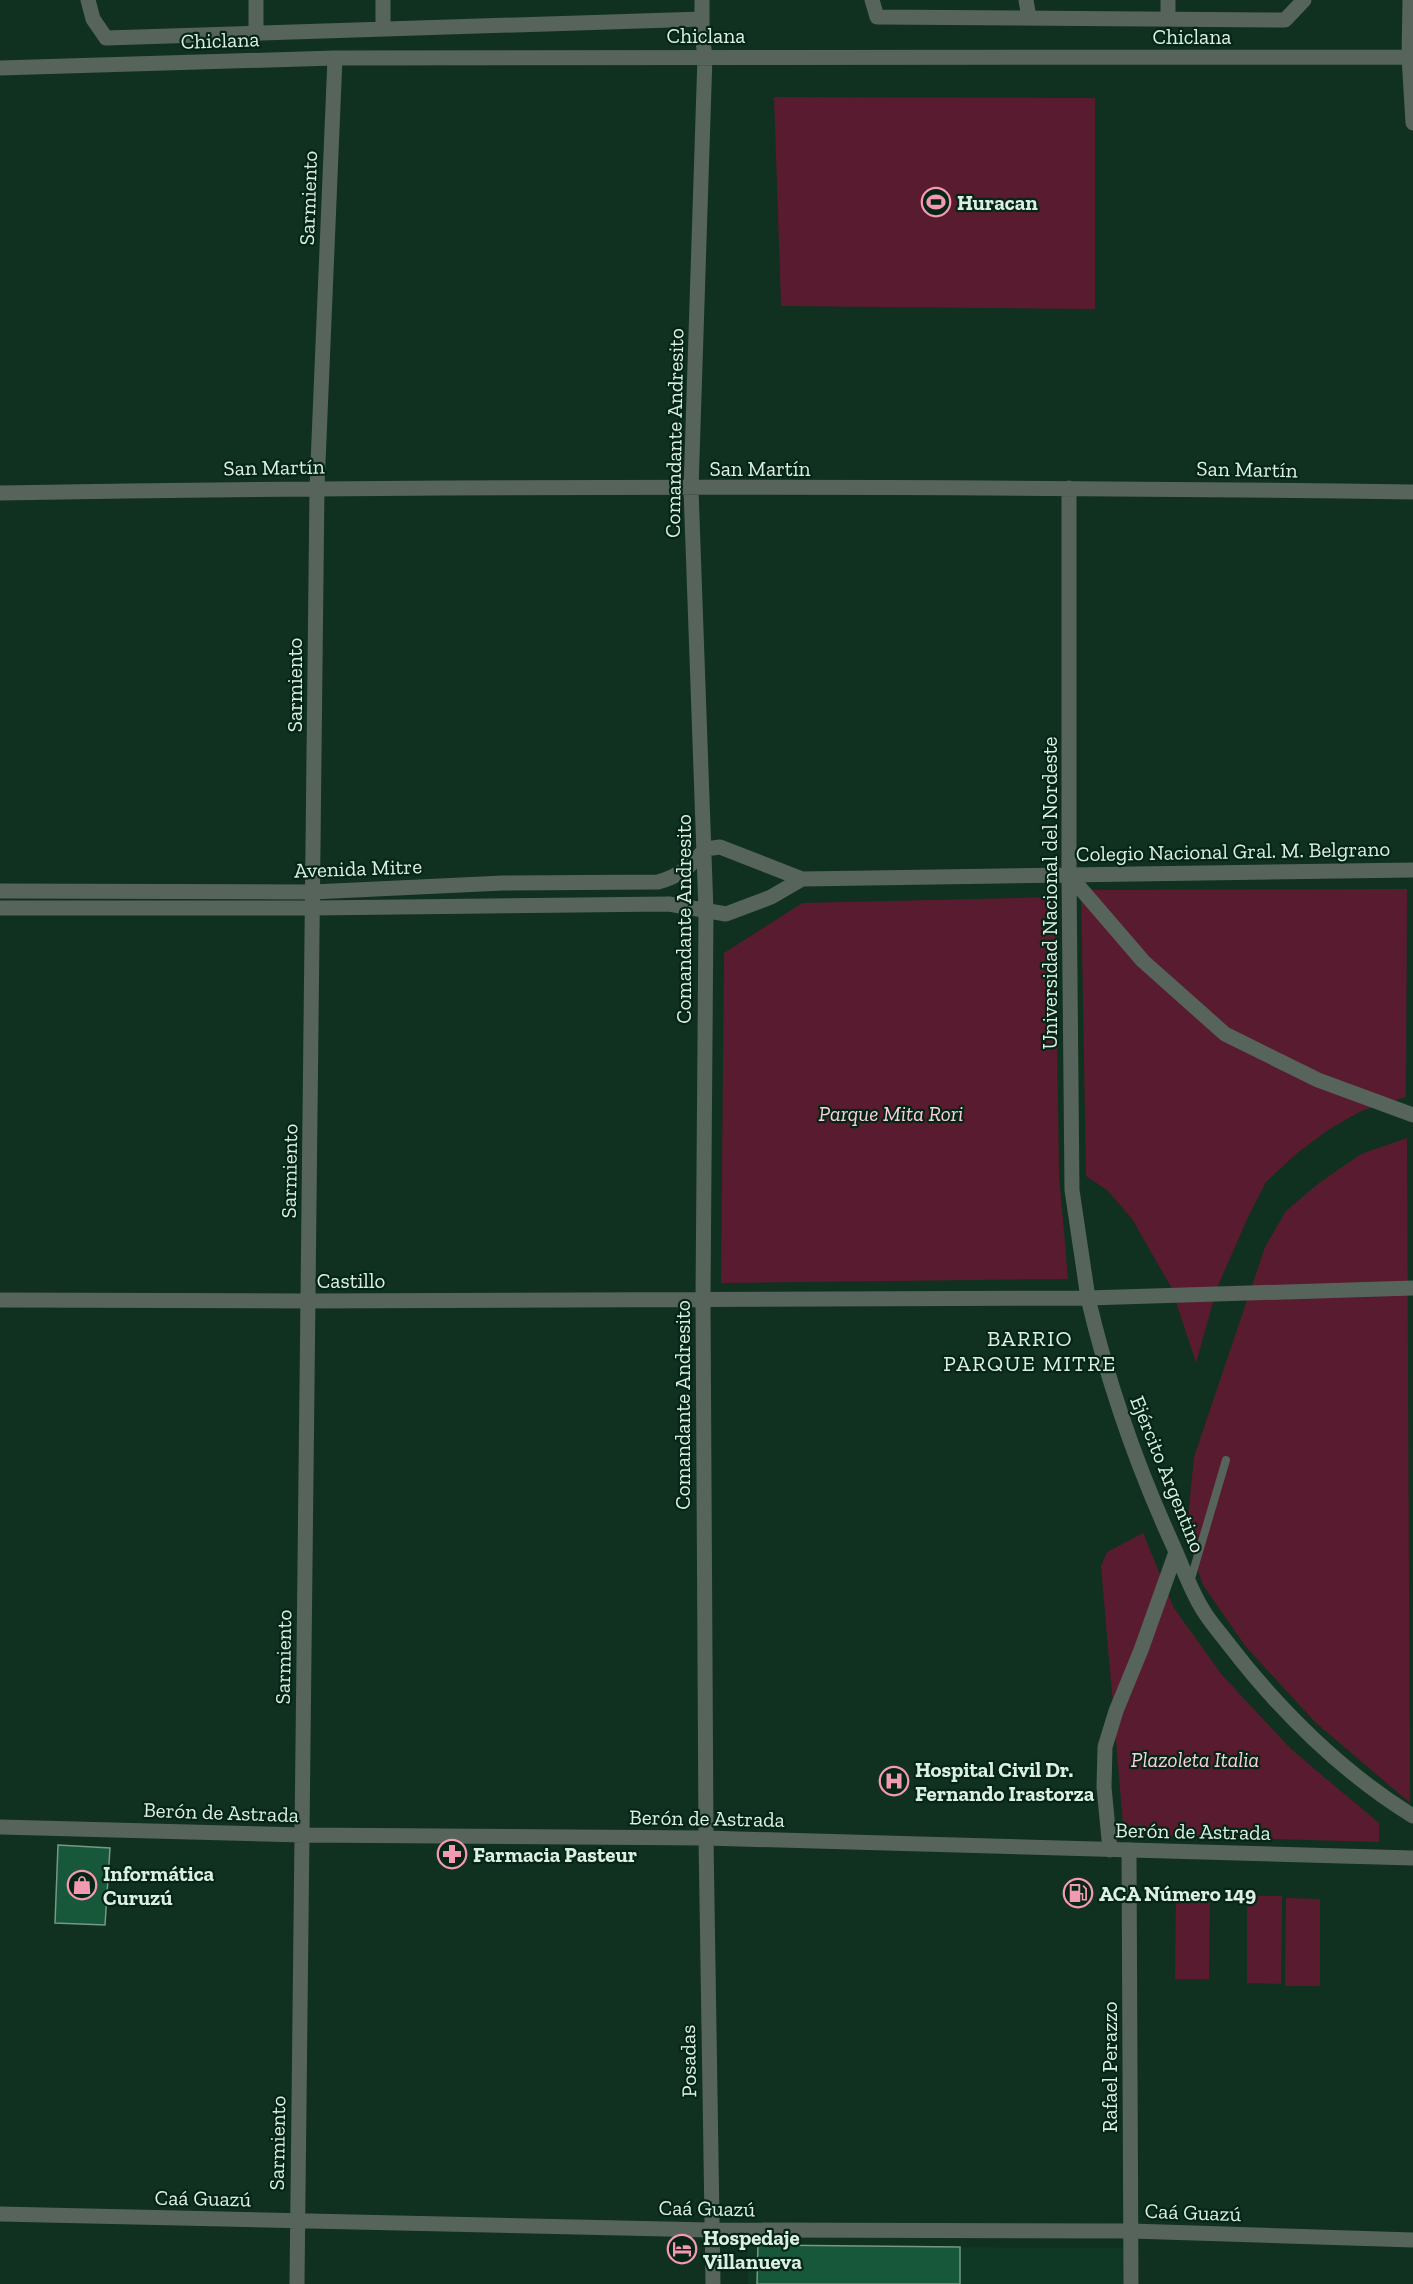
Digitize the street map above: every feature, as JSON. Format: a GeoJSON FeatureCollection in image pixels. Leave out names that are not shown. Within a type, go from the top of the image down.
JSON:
{"type":"FeatureCollection","features":[{"type":"Feature","properties":{"kind":"street"},"geometry":{"type":"LineString","coordinates":[[88,0],[93,20],[106,38],[702,19]]}},
{"type":"Feature","properties":{"kind":"street"},"geometry":{"type":"LineString","coordinates":[[256,0],[256,35]]}},
{"type":"Feature","properties":{"kind":"street"},"geometry":{"type":"LineString","coordinates":[[383,0],[383,28]]}},
{"type":"Feature","properties":{"kind":"street","name":"Comandante Andresito"},"geometry":{"type":"LineString","coordinates":[[702,0],[705,56],[691,489],[706,911],[703,1299],[706,1838]]}},
{"type":"Feature","properties":{"kind":"street"},"geometry":{"type":"LineString","coordinates":[[872,0],[878,17],[1285,20],[1304,0]]}},
{"type":"Feature","properties":{"kind":"street"},"geometry":{"type":"LineString","coordinates":[[1026,0],[1029,18]]}},
{"type":"Feature","properties":{"kind":"street"},"geometry":{"type":"LineString","coordinates":[[1168,0],[1168,19]]}},
{"type":"Feature","properties":{"kind":"street"},"geometry":{"type":"LineString","coordinates":[[1410,0],[1413,123]]}},
{"type":"Feature","properties":{"kind":"street","name":"Chiclana"},"geometry":{"type":"LineString","coordinates":[[0,68],[335,58],[1411,57]]}},
{"type":"Feature","properties":{"kind":"street","name":"Sarmiento"},"geometry":{"type":"LineString","coordinates":[[297,2284],[316,487],[335,58]]}},
{"type":"Feature","properties":{"kind":"street","name":"San Martín"},"geometry":{"type":"LineString","coordinates":[[0,493],[316,487],[1069,488],[1413,492]]}},
{"type":"Feature","properties":{"kind":"street","name":"Universidad Nacional del Nordeste"},"geometry":{"type":"LineString","coordinates":[[1069,488],[1072,1190],[1088,1298]]}},
{"type":"Feature","properties":{"kind":"street","name":"Colegio Nacional Gral. M. Belgrano"},"geometry":{"type":"LineString","coordinates":[[705,849],[720,846],[802,879],[1413,870]]}},
{"type":"Feature","properties":{"kind":"street","name":"Avenida Mitre"},"geometry":{"type":"LineString","coordinates":[[0,891],[313,892],[503,884],[658,882],[676,878],[693,865],[705,849]]}},
{"type":"Feature","properties":{"kind":"street"},"geometry":{"type":"LineString","coordinates":[[1069,875],[1143,961],[1225,1034],[1318,1080],[1413,1115]]}},
{"type":"Feature","properties":{"kind":"street","name":"Colegio Nacional Gral. M. Belgrano"},"geometry":{"type":"LineString","coordinates":[[706,911],[726,914],[771,897],[802,879]]}},
{"type":"Feature","properties":{"kind":"street","name":"Avenida Mitre"},"geometry":{"type":"LineString","coordinates":[[0,908],[313,908],[669,904],[706,911]]}},
{"type":"Feature","properties":{"kind":"street"},"geometry":{"type":"LineString","coordinates":[[703,1299],[1088,1298],[1413,1288]]}},
{"type":"Feature","properties":{"kind":"street","name":"Ejército Argentino"},"geometry":{"type":"LineString","coordinates":[[1088,1298],[1102,1356],[1122,1422],[1155,1506],[1203,1611],[1253,1677],[1308,1733],[1372,1788],[1413,1816]]}},
{"type":"Feature","properties":{"kind":"street","name":"Castillo"},"geometry":{"type":"LineString","coordinates":[[0,1300],[703,1299]]}},
{"type":"Feature","properties":{"kind":"street"},"geometry":{"type":"LineString","coordinates":[[1110,1850],[1104,1787],[1105,1747],[1116,1711],[1141,1650],[1176,1552]]}},
{"type":"Feature","properties":{"kind":"street","name":"Berón de Astrada"},"geometry":{"type":"LineString","coordinates":[[0,1827],[303,1835],[706,1838],[1413,1858]]}},
{"type":"Feature","properties":{"kind":"street","name":"Posadas"},"geometry":{"type":"LineString","coordinates":[[706,1838],[713,2284]]}},
{"type":"Feature","properties":{"kind":"street","name":"Rafael Perazzo"},"geometry":{"type":"LineString","coordinates":[[1128,1850],[1131,2284]]}},
{"type":"Feature","properties":{"kind":"street","name":"Caá Guazú"},"geometry":{"type":"LineString","coordinates":[[0,2214],[711,2230],[1131,2231],[1413,2240]]}},
{"type":"Feature","properties":{"kind":"lane"},"geometry":{"type":"LineString","coordinates":[[1190,1582],[1227,1460]]}},
{"type":"Feature","properties":{"kind":"shaded area"},"geometry":{"type":"Polygon","coordinates":[[[748,2246],[1126,2248],[1126,2284],[748,2284],[748,2246]]]}},
{"type":"Feature","properties":{"kind":"green space","name":"Huracan"},"geometry":{"type":"Polygon","coordinates":[[[774,97],[1095,98],[1095,309],[781,306],[774,97]]]}},
{"type":"Feature","properties":{"kind":"green space"},"geometry":{"type":"Polygon","coordinates":[[[1407,889],[1406,1097],[1361,1111],[1328,1130],[1296,1154],[1266,1182],[1217,1288],[1196,1363],[1171,1287],[1132,1219],[1108,1191],[1086,1176],[1081,890],[1407,889]]]}},
{"type":"Feature","properties":{"kind":"green space","name":"Parque Mita Rori"},"geometry":{"type":"Polygon","coordinates":[[[1055,897],[1059,1174],[1068,1279],[721,1283],[724,953],[802,903],[1055,897]]]}},
{"type":"Feature","properties":{"kind":"green space"},"geometry":{"type":"Polygon","coordinates":[[[1407,1138],[1410,1803],[1316,1723],[1246,1647],[1203,1585],[1186,1537],[1194,1457],[1265,1247],[1286,1211],[1319,1183],[1361,1154],[1407,1138]]]}},
{"type":"Feature","properties":{"kind":"green space","name":"Plazoleta Italia"},"geometry":{"type":"Polygon","coordinates":[[[1143,1533],[1174,1608],[1222,1675],[1291,1749],[1379,1823],[1379,1842],[1124,1835],[1101,1566],[1107,1552],[1143,1533]]]}},
{"type":"Feature","properties":{"kind":"green space"},"geometry":{"type":"Polygon","coordinates":[[[1176,1891],[1210,1892],[1209,1979],[1175,1979],[1176,1891]]]}},
{"type":"Feature","properties":{"kind":"green space"},"geometry":{"type":"Polygon","coordinates":[[[1247,1896],[1282,1896],[1281,1984],[1247,1983],[1247,1896]]]}},
{"type":"Feature","properties":{"kind":"green space"},"geometry":{"type":"Polygon","coordinates":[[[1286,1898],[1320,1899],[1320,1986],[1285,1986],[1286,1898]]]}},
{"type":"Feature","properties":{"kind":"building","name":"Informática Curuzú"},"geometry":{"type":"Polygon","coordinates":[[[58,1845],[110,1848],[105,1925],[55,1923],[58,1845]]]}},
{"type":"Feature","properties":{"kind":"building"},"geometry":{"type":"Polygon","coordinates":[[[758,2245],[960,2247],[960,2284],[757,2284],[758,2245]]]}},
{"type":"Feature","properties":{"kind":"place","name":"Huracan"},"geometry":{"type":"Point","coordinates":[936,202]}},
{"type":"Feature","properties":{"kind":"place","name":"Hospital Civil Dr. Fernando Irastorza"},"geometry":{"type":"Point","coordinates":[894,1781]}},
{"type":"Feature","properties":{"kind":"place","name":"Farmacia Pasteur"},"geometry":{"type":"Point","coordinates":[452,1854]}},
{"type":"Feature","properties":{"kind":"place","name":"Informática Curuzú"},"geometry":{"type":"Point","coordinates":[82,1885]}},
{"type":"Feature","properties":{"kind":"place","name":"ACA Número 149"},"geometry":{"type":"Point","coordinates":[1078,1893]}},
{"type":"Feature","properties":{"kind":"place","name":"Hospedaje Villanueva"},"geometry":{"type":"Point","coordinates":[682,2249]}},
{"type":"Feature","properties":{"kind":"district","name":"BARRIO PARQUE MITRE"},"geometry":{"type":"Point","coordinates":[1030,1350]}}]}
